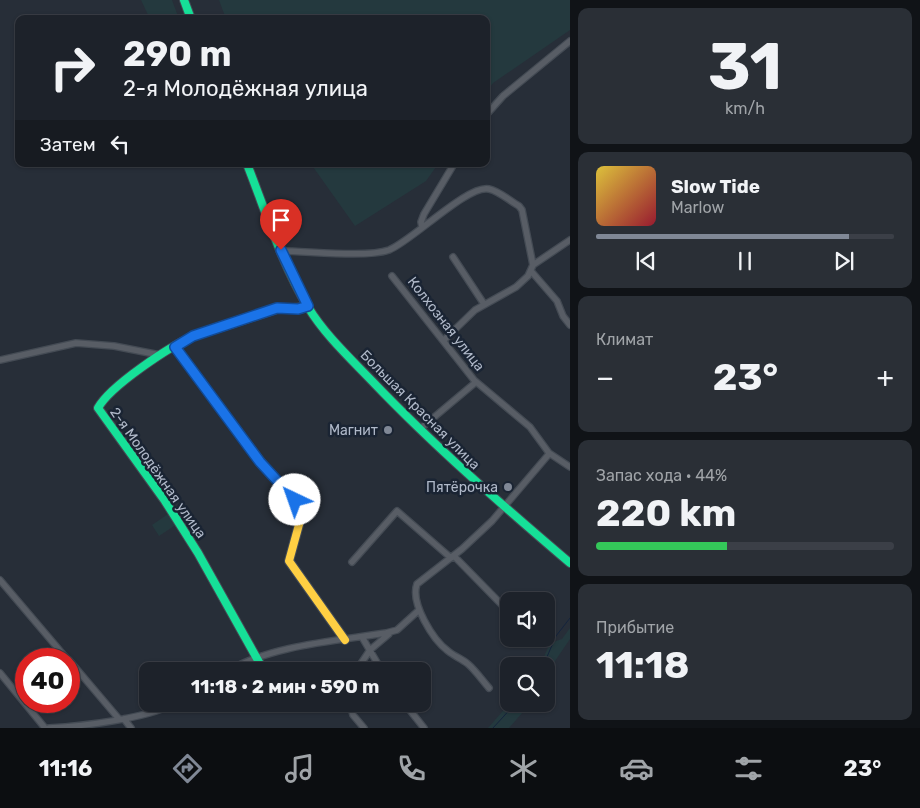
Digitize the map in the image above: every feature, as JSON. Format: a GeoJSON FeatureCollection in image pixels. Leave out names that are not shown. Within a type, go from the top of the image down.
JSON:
{"type":"FeatureCollection","features":[{"type":"Feature","properties":{"kind":"street"},"geometry":{"type":"LineString","coordinates":[[184,0],[190,15]]}},
{"type":"Feature","properties":{"kind":"street"},"geometry":{"type":"LineString","coordinates":[[490,111],[503,96],[570,41]]}},
{"type":"Feature","properties":{"kind":"street","name":"Большая Красная улица"},"geometry":{"type":"LineString","coordinates":[[248,167],[281,250],[308,306],[334,340],[449,459],[502,507],[570,563]]}},
{"type":"Feature","properties":{"kind":"street"},"geometry":{"type":"LineString","coordinates":[[422,228],[420,222],[452,167]]}},
{"type":"Feature","properties":{"kind":"street"},"geometry":{"type":"LineString","coordinates":[[281,250],[378,252],[396,246],[462,198],[482,188],[490,189],[519,206],[522,210],[532,268],[558,301],[563,316],[570,325]]}},
{"type":"Feature","properties":{"kind":"street"},"geometry":{"type":"LineString","coordinates":[[444,340],[461,322],[484,304],[524,281],[532,268],[570,240]]}},
{"type":"Feature","properties":{"kind":"street"},"geometry":{"type":"LineString","coordinates":[[453,257],[484,304]]}},
{"type":"Feature","properties":{"kind":"street","name":"Колхозная улица"},"geometry":{"type":"LineString","coordinates":[[392,276],[476,382],[530,427],[550,454],[570,467]]}},
{"type":"Feature","properties":{"kind":"street","name":"2-я Молодёжная улица"},"geometry":{"type":"LineString","coordinates":[[260,662],[198,553],[165,501],[98,408],[103,399],[120,383],[160,355],[193,336],[277,308],[298,309],[308,306]]}},
{"type":"Feature","properties":{"kind":"street"},"geometry":{"type":"LineString","coordinates":[[0,360],[76,344],[114,346],[160,355]]}},
{"type":"Feature","properties":{"kind":"street"},"geometry":{"type":"LineString","coordinates":[[175,347],[260,462],[303,510],[289,561],[345,640]]}},
{"type":"Feature","properties":{"kind":"street"},"geometry":{"type":"LineString","coordinates":[[420,429],[476,382]]}},
{"type":"Feature","properties":{"kind":"street"},"geometry":{"type":"LineString","coordinates":[[489,688],[468,664],[447,650],[418,611],[414,592],[417,584],[453,557],[492,521],[502,507],[550,454]]}},
{"type":"Feature","properties":{"kind":"street"},"geometry":{"type":"LineString","coordinates":[[352,562],[397,511],[453,557],[500,603]]}},
{"type":"Feature","properties":{"kind":"street"},"geometry":{"type":"LineString","coordinates":[[0,580],[58,648]]}},
{"type":"Feature","properties":{"kind":"street"},"geometry":{"type":"LineString","coordinates":[[362,662],[370,650],[418,611]]}},
{"type":"Feature","properties":{"kind":"street"},"geometry":{"type":"LineString","coordinates":[[244,662],[291,649],[396,630]]}},
{"type":"Feature","properties":{"kind":"street"},"geometry":{"type":"LineString","coordinates":[[362,637],[377,662]]}},
{"type":"Feature","properties":{"kind":"street"},"geometry":{"type":"LineString","coordinates":[[0,673],[47,728],[122,719],[152,712]]}},
{"type":"Feature","properties":{"kind":"street"},"geometry":{"type":"LineString","coordinates":[[80,673],[131,728]]}},
{"type":"Feature","properties":{"kind":"street"},"geometry":{"type":"LineString","coordinates":[[352,712],[364,728]]}},
{"type":"Feature","properties":{"kind":"street"},"geometry":{"type":"LineString","coordinates":[[411,712],[424,728]]}},
{"type":"Feature","properties":{"kind":"green space"},"geometry":{"type":"Polygon","coordinates":[[[141,0],[172,0],[178,15],[148,15],[141,0]]]}},
{"type":"Feature","properties":{"kind":"green space"},"geometry":{"type":"Polygon","coordinates":[[[219,0],[570,0],[570,30],[493,83],[490,87],[490,15],[225,15],[219,0]]]}},
{"type":"Feature","properties":{"kind":"green space"},"geometry":{"type":"Polygon","coordinates":[[[313,167],[436,167],[426,181],[355,226],[313,167]]]}},
{"type":"Feature","properties":{"kind":"green space"},"geometry":{"type":"Polygon","coordinates":[[[168,514],[175,523],[174,526],[159,536],[152,525],[168,514]]]}},
{"type":"Feature","properties":{"kind":"green space"},"geometry":{"type":"Polygon","coordinates":[[[570,628],[570,639],[555,661],[555,657],[544,657],[548,647],[555,647],[555,641],[562,639],[570,628]]]}},
{"type":"Feature","properties":{"kind":"green space"},"geometry":{"type":"Polygon","coordinates":[[[502,712],[523,712],[509,728],[488,728],[502,712]]]}},
{"type":"Feature","properties":{"kind":"waterway"},"geometry":{"type":"LineString","coordinates":[[547,657],[556,636],[570,618]]}},
{"type":"Feature","properties":{"kind":"waterway"},"geometry":{"type":"LineString","coordinates":[[493,728],[508,712]]}},
{"type":"Feature","properties":{"kind":"traffic: fast"},"geometry":{"type":"LineString","coordinates":[[184,0],[190,15]]}},
{"type":"Feature","properties":{"kind":"traffic: fast"},"geometry":{"type":"LineString","coordinates":[[248,167],[274,237],[298,290],[330,337],[444,452],[570,563]]}},
{"type":"Feature","properties":{"kind":"traffic: fast"},"geometry":{"type":"LineString","coordinates":[[231,324],[194,336],[156,357],[127,378],[98,408],[165,501],[198,553],[259,662]]}},
{"type":"Feature","properties":{"kind":"traffic: slow"},"geometry":{"type":"LineString","coordinates":[[231,324],[277,309],[308,307]]}},
{"type":"Feature","properties":{"kind":"traffic: slow"},"geometry":{"type":"LineString","coordinates":[[175,347],[260,461],[303,510],[289,561],[345,640]]}},
{"type":"Feature","properties":{"kind":"place","name":"Магнит"},"geometry":{"type":"Point","coordinates":[388,430]}},
{"type":"Feature","properties":{"kind":"place","name":"Пятёрочка"},"geometry":{"type":"Point","coordinates":[508,487]}},
{"type":"Feature","properties":{"kind":"route"},"geometry":{"type":"LineString","coordinates":[[281,250],[308,306],[298,309],[277,308],[193,336],[175,347],[185,358],[260,462],[295,500]]}}]}
